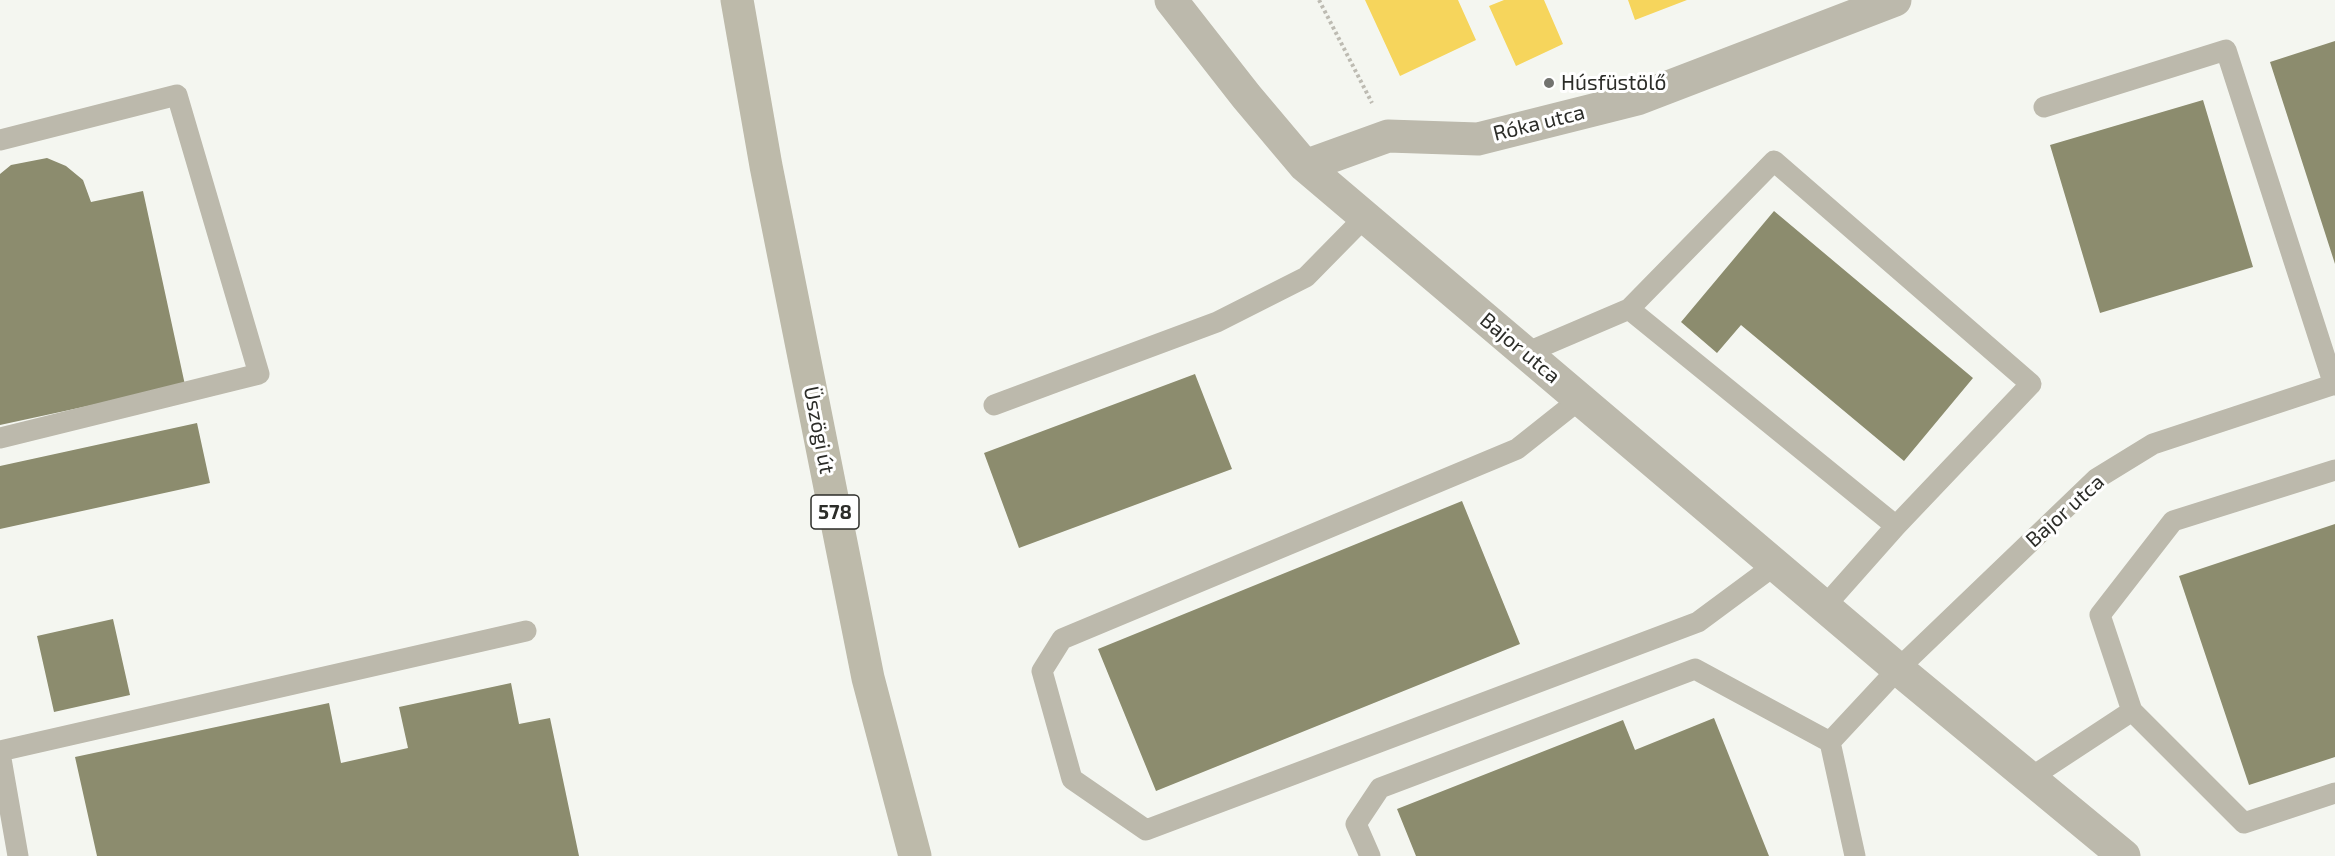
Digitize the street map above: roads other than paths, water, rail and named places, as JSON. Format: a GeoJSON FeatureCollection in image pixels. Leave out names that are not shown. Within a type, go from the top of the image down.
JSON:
{"type":"FeatureCollection","features":[{"type":"Feature","properties":{"kind":"main road","name":"Üszögi út"},"geometry":{"type":"LineString","coordinates":[[737,0],[766,166],[868,678],[915,856]]}},
{"type":"Feature","properties":{"kind":"street","name":"Bajor utca"},"geometry":{"type":"LineString","coordinates":[[1171,0],[1246,96],[1305,166],[1898,669],[2124,856]]}},
{"type":"Feature","properties":{"kind":"street","name":"Róka utca"},"geometry":{"type":"LineString","coordinates":[[1305,166],[1388,136],[1478,138],[1637,99],[1895,0]]}},
{"type":"Feature","properties":{"kind":"lane"},"geometry":{"type":"LineString","coordinates":[[2043,107],[2226,50],[2334,385]]}},
{"type":"Feature","properties":{"kind":"lane"},"geometry":{"type":"LineString","coordinates":[[0,140],[177,95],[259,374],[0,438]]}},
{"type":"Feature","properties":{"kind":"lane"},"geometry":{"type":"LineString","coordinates":[[1526,353],[1629,309],[1774,161],[2031,384],[1896,526],[1825,606]]}},
{"type":"Feature","properties":{"kind":"lane"},"geometry":{"type":"LineString","coordinates":[[994,405],[1217,322],[1297,282],[1306,277],[1365,217]]}},
{"type":"Feature","properties":{"kind":"lane"},"geometry":{"type":"LineString","coordinates":[[1629,309],[1896,526]]}},
{"type":"Feature","properties":{"kind":"lane","name":"Bajor utca"},"geometry":{"type":"LineString","coordinates":[[1898,669],[2097,479],[2153,444],[2334,385]]}},
{"type":"Feature","properties":{"kind":"lane"},"geometry":{"type":"LineString","coordinates":[[1580,399],[1517,449],[1062,639],[1042,671],[1072,779],[1146,830],[1698,622],[1775,564]]}},
{"type":"Feature","properties":{"kind":"lane"},"geometry":{"type":"LineString","coordinates":[[2335,470],[2173,521],[2100,615],[2132,711],[2244,823],[2335,793]]}},
{"type":"Feature","properties":{"kind":"lane"},"geometry":{"type":"LineString","coordinates":[[3,856],[16,847],[0,752],[526,631]]}},
{"type":"Feature","properties":{"kind":"lane"},"geometry":{"type":"LineString","coordinates":[[1370,856],[1356,824],[1380,788],[1695,669],[1830,742],[1855,856]]}},
{"type":"Feature","properties":{"kind":"lane"},"geometry":{"type":"LineString","coordinates":[[1830,742],[1898,669]]}},
{"type":"Feature","properties":{"kind":"lane"},"geometry":{"type":"LineString","coordinates":[[2030,778],[2132,711]]}},
{"type":"Feature","properties":{"kind":"place","name":"Húsfüstölő"},"geometry":{"type":"Point","coordinates":[1549,83]}}]}
